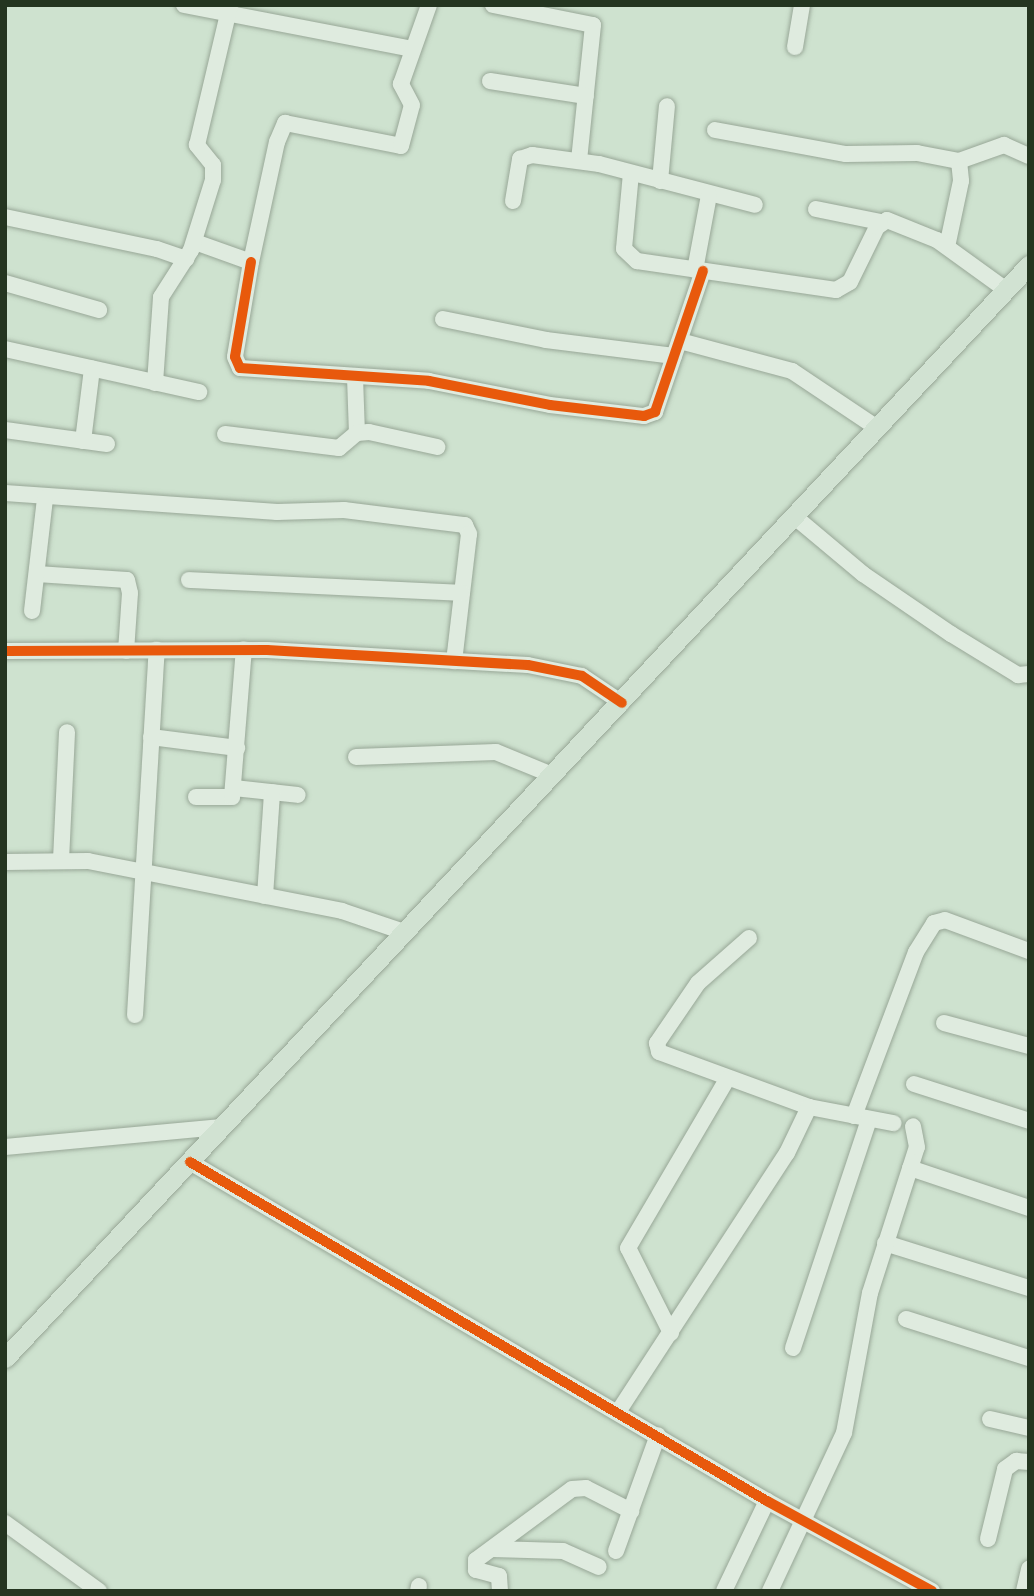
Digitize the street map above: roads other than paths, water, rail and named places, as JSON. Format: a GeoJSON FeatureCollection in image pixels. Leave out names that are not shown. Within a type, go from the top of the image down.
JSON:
{"type":"FeatureCollection","features":[{"type":"Feature","properties":{"kind":"main road"},"geometry":{"type":"LineString","coordinates":[[5,1358],[622,703],[1029,265]]}},
{"type":"Feature","properties":{"kind":"street"},"geometry":{"type":"LineString","coordinates":[[184,5],[229,10],[412,49]]}},
{"type":"Feature","properties":{"kind":"street"},"geometry":{"type":"LineString","coordinates":[[429,5],[401,84],[412,104],[401,146],[293,122],[282,126],[251,262],[236,364],[247,370],[429,382],[550,405],[650,416],[677,348],[699,270],[709,195]]}},
{"type":"Feature","properties":{"kind":"street"},"geometry":{"type":"LineString","coordinates":[[494,5],[527,8],[593,25],[579,160]]}},
{"type":"Feature","properties":{"kind":"street"},"geometry":{"type":"LineString","coordinates":[[795,47],[802,5]]}},
{"type":"Feature","properties":{"kind":"street"},"geometry":{"type":"LineString","coordinates":[[155,383],[158,308],[195,242],[214,171],[197,145],[229,10]]}},
{"type":"Feature","properties":{"kind":"street"},"geometry":{"type":"LineString","coordinates":[[489,82],[586,96]]}},
{"type":"Feature","properties":{"kind":"street"},"geometry":{"type":"LineString","coordinates":[[660,181],[667,106]]}},
{"type":"Feature","properties":{"kind":"street"},"geometry":{"type":"LineString","coordinates":[[715,130],[831,152],[917,153],[959,161],[1004,145],[1029,156]]}},
{"type":"Feature","properties":{"kind":"street"},"geometry":{"type":"LineString","coordinates":[[513,201],[520,159],[532,155],[579,160],[755,205]]}},
{"type":"Feature","properties":{"kind":"street"},"geometry":{"type":"LineString","coordinates":[[947,247],[961,181],[959,161]]}},
{"type":"Feature","properties":{"kind":"street"},"geometry":{"type":"LineString","coordinates":[[631,173],[626,254],[637,261],[836,290],[850,282],[880,222]]}},
{"type":"Feature","properties":{"kind":"street"},"geometry":{"type":"LineString","coordinates":[[816,209],[880,222],[898,222],[947,247],[1006,290]]}},
{"type":"Feature","properties":{"kind":"street"},"geometry":{"type":"LineString","coordinates":[[5,217],[158,249],[186,259]]}},
{"type":"Feature","properties":{"kind":"street"},"geometry":{"type":"LineString","coordinates":[[195,242],[251,262]]}},
{"type":"Feature","properties":{"kind":"street"},"geometry":{"type":"LineString","coordinates":[[5,283],[99,310]]}},
{"type":"Feature","properties":{"kind":"street"},"geometry":{"type":"LineString","coordinates":[[443,320],[546,340],[677,348],[792,371],[877,428]]}},
{"type":"Feature","properties":{"kind":"street"},"geometry":{"type":"LineString","coordinates":[[5,349],[199,392]]}},
{"type":"Feature","properties":{"kind":"street"},"geometry":{"type":"LineString","coordinates":[[83,441],[92,369]]}},
{"type":"Feature","properties":{"kind":"street"},"geometry":{"type":"LineString","coordinates":[[355,377],[357,433]]}},
{"type":"Feature","properties":{"kind":"street"},"geometry":{"type":"LineString","coordinates":[[5,430],[107,444]]}},
{"type":"Feature","properties":{"kind":"street"},"geometry":{"type":"LineString","coordinates":[[225,433],[339,448],[357,433],[378,433],[437,447]]}},
{"type":"Feature","properties":{"kind":"street"},"geometry":{"type":"LineString","coordinates":[[5,493],[45,498],[277,512],[344,510],[459,523],[470,534],[454,661]]}},
{"type":"Feature","properties":{"kind":"street"},"geometry":{"type":"LineString","coordinates":[[32,611],[45,498]]}},
{"type":"Feature","properties":{"kind":"street"},"geometry":{"type":"LineString","coordinates":[[795,517],[863,574],[951,634],[1018,675],[1029,674]]}},
{"type":"Feature","properties":{"kind":"street"},"geometry":{"type":"LineString","coordinates":[[37,574],[127,580],[130,593],[125,651]]}},
{"type":"Feature","properties":{"kind":"street"},"geometry":{"type":"LineString","coordinates":[[189,580],[462,593]]}},
{"type":"Feature","properties":{"kind":"street"},"geometry":{"type":"LineString","coordinates":[[5,652],[244,649],[454,661],[567,671],[622,703]]}},
{"type":"Feature","properties":{"kind":"street"},"geometry":{"type":"LineString","coordinates":[[196,797],[229,800],[234,788],[244,649]]}},
{"type":"Feature","properties":{"kind":"street"},"geometry":{"type":"LineString","coordinates":[[135,1015],[140,873],[157,650]]}},
{"type":"Feature","properties":{"kind":"street"},"geometry":{"type":"LineString","coordinates":[[61,860],[67,732]]}},
{"type":"Feature","properties":{"kind":"street"},"geometry":{"type":"LineString","coordinates":[[150,737],[237,748]]}},
{"type":"Feature","properties":{"kind":"street"},"geometry":{"type":"LineString","coordinates":[[356,757],[496,752],[552,775]]}},
{"type":"Feature","properties":{"kind":"street"},"geometry":{"type":"LineString","coordinates":[[234,788],[298,795]]}},
{"type":"Feature","properties":{"kind":"street"},"geometry":{"type":"LineString","coordinates":[[265,895],[272,792]]}},
{"type":"Feature","properties":{"kind":"street"},"geometry":{"type":"LineString","coordinates":[[5,862],[88,861],[342,911],[404,932]]}},
{"type":"Feature","properties":{"kind":"street"},"geometry":{"type":"LineString","coordinates":[[793,1348],[862,1117],[916,952],[934,923],[945,920],[1029,951]]}},
{"type":"Feature","properties":{"kind":"street"},"geometry":{"type":"LineString","coordinates":[[750,938],[709,970],[657,1043],[664,1055],[809,1107],[893,1123]]}},
{"type":"Feature","properties":{"kind":"street"},"geometry":{"type":"LineString","coordinates":[[944,1023],[1029,1046]]}},
{"type":"Feature","properties":{"kind":"street"},"geometry":{"type":"LineString","coordinates":[[671,1333],[628,1248],[727,1079]]}},
{"type":"Feature","properties":{"kind":"street"},"geometry":{"type":"LineString","coordinates":[[914,1084],[1029,1121]]}},
{"type":"Feature","properties":{"kind":"street"},"geometry":{"type":"LineString","coordinates":[[618,1412],[787,1153],[809,1107]]}},
{"type":"Feature","properties":{"kind":"street"},"geometry":{"type":"LineString","coordinates":[[769,1591],[844,1433],[870,1293],[917,1147],[913,1126]]}},
{"type":"Feature","properties":{"kind":"street"},"geometry":{"type":"LineString","coordinates":[[5,1147],[222,1128]]}},
{"type":"Feature","properties":{"kind":"street"},"geometry":{"type":"LineString","coordinates":[[190,1162],[659,1435],[767,1501],[917,1587],[932,1591]]}},
{"type":"Feature","properties":{"kind":"street"},"geometry":{"type":"LineString","coordinates":[[910,1168],[1029,1208]]}},
{"type":"Feature","properties":{"kind":"street"},"geometry":{"type":"LineString","coordinates":[[885,1243],[1029,1288]]}},
{"type":"Feature","properties":{"kind":"street"},"geometry":{"type":"LineString","coordinates":[[906,1318],[1029,1358]]}},
{"type":"Feature","properties":{"kind":"street"},"geometry":{"type":"LineString","coordinates":[[990,1419],[1029,1428]]}},
{"type":"Feature","properties":{"kind":"street"},"geometry":{"type":"LineString","coordinates":[[617,1551],[659,1435]]}},
{"type":"Feature","properties":{"kind":"street"},"geometry":{"type":"LineString","coordinates":[[988,1539],[1005,1469],[1016,1461],[1029,1462]]}},
{"type":"Feature","properties":{"kind":"street"},"geometry":{"type":"LineString","coordinates":[[500,1591],[499,1576],[476,1570],[474,1565],[578,1486],[631,1511]]}},
{"type":"Feature","properties":{"kind":"street"},"geometry":{"type":"LineString","coordinates":[[724,1591],[767,1501]]}},
{"type":"Feature","properties":{"kind":"street"},"geometry":{"type":"LineString","coordinates":[[5,1523],[99,1591]]}},
{"type":"Feature","properties":{"kind":"street"},"geometry":{"type":"LineString","coordinates":[[492,1549],[563,1551],[599,1567]]}}]}
